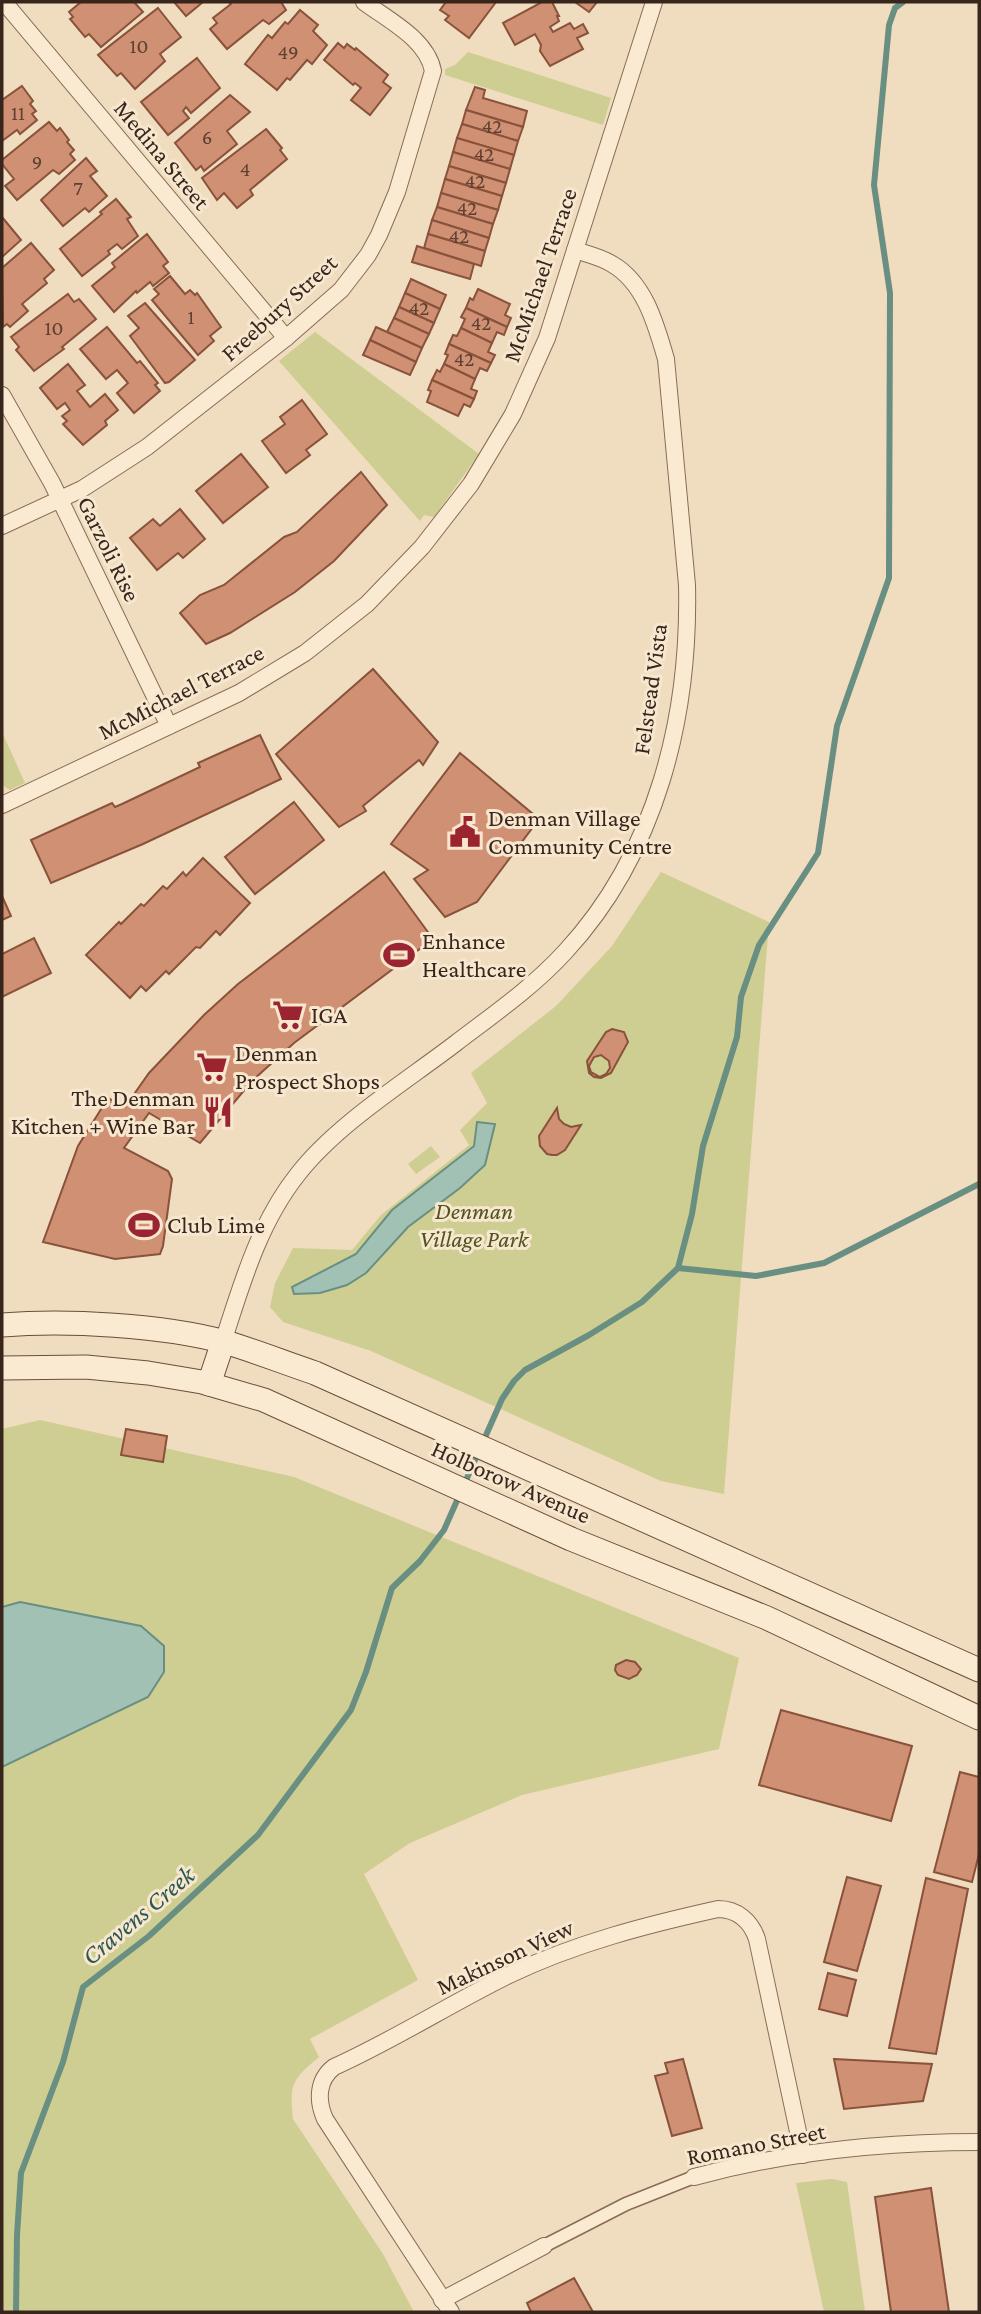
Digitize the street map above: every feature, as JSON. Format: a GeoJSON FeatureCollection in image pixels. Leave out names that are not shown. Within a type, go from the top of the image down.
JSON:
{"type":"FeatureCollection","features":[{"type":"Feature","properties":{"kind":"main road","name":"Holborow Avenue"},"geometry":{"type":"LineString","coordinates":[[2,1325],[61,1324],[174,1333],[223,1342],[315,1373],[979,1670]]}},
{"type":"Feature","properties":{"kind":"main road","name":"Felstead Vista"},"geometry":{"type":"LineString","coordinates":[[209,1384],[223,1342]]}},
{"type":"Feature","properties":{"kind":"main road","name":"Holborow Avenue"},"geometry":{"type":"LineString","coordinates":[[2,1368],[86,1367],[148,1373],[209,1384],[264,1400],[571,1539],[767,1618],[979,1718]]}},
{"type":"Feature","properties":{"kind":"street","name":"Medina Street"},"geometry":{"type":"LineString","coordinates":[[4,2],[286,338]]}},
{"type":"Feature","properties":{"kind":"street","name":"Freebury Street"},"geometry":{"type":"LineString","coordinates":[[2,526],[88,485],[147,447],[286,338],[341,290],[368,255],[397,192],[433,71],[431,58],[420,44],[364,2]]}},
{"type":"Feature","properties":{"kind":"street","name":"McMichael Terrace"},"geometry":{"type":"LineString","coordinates":[[2,805],[239,693],[305,653],[366,604],[422,547],[471,484],[513,414],[547,338],[654,2]]}},
{"type":"Feature","properties":{"kind":"street","name":"Felstead Vista"},"geometry":{"type":"LineString","coordinates":[[223,1342],[257,1242],[283,1194],[299,1173],[335,1135],[521,994],[566,952],[621,876],[636,848],[660,788],[677,723],[686,655],[687,620],[687,585],[666,359],[656,324],[640,291],[613,264],[575,250]]}},
{"type":"Feature","properties":{"kind":"street","name":"Garzoli Rise"},"geometry":{"type":"LineString","coordinates":[[2,395],[60,499],[169,726]]}},
{"type":"Feature","properties":{"kind":"street","name":"Makinson View"},"geometry":{"type":"LineString","coordinates":[[447,2306],[325,2119],[320,2106],[321,2087],[326,2075],[334,2067],[473,1994],[549,1958],[619,1933],[671,1919],[718,1909],[739,1914],[752,1928],[757,1940],[803,2155]]}},
{"type":"Feature","properties":{"kind":"street","name":"Romano Street"},"geometry":{"type":"LineString","coordinates":[[447,2306],[544,2246],[626,2203],[694,2178],[766,2160],[803,2155],[912,2144],[979,2142]]}},
{"type":"Feature","properties":{"kind":"green space"},"geometry":{"type":"Polygon","coordinates":[[[468,52],[611,98],[603,125],[445,75],[445,69],[455,65],[468,52]]]}},
{"type":"Feature","properties":{"kind":"green space"},"geometry":{"type":"Polygon","coordinates":[[[315,332],[479,454],[434,517],[424,515],[420,521],[279,361],[315,332]]]}},
{"type":"Feature","properties":{"kind":"green space"},"geometry":{"type":"Polygon","coordinates":[[[2,732],[25,783],[10,790],[2,785],[2,732]]]}},
{"type":"Feature","properties":{"kind":"green space","name":"Denman Village Park"},"geometry":{"type":"Polygon","coordinates":[[[661,872],[769,922],[724,1494],[661,1481],[371,1351],[283,1322],[270,1307],[275,1283],[293,1248],[352,1250],[381,1215],[469,1145],[460,1130],[487,1103],[471,1073],[556,1006],[612,946],[661,872]]]}},
{"type":"Feature","properties":{"kind":"green space"},"geometry":{"type":"Polygon","coordinates":[[[431,1146],[440,1157],[416,1174],[408,1164],[431,1146]]]}},
{"type":"Feature","properties":{"kind":"green space"},"geometry":{"type":"Polygon","coordinates":[[[40,1420],[294,1477],[739,1658],[719,1749],[522,1795],[410,1843],[364,1874],[418,1980],[310,2039],[319,2057],[303,2071],[295,2083],[292,2097],[293,2119],[383,2254],[414,2312],[2,2312],[2,1429],[40,1420]]]}},
{"type":"Feature","properties":{"kind":"green space"},"geometry":{"type":"Polygon","coordinates":[[[832,2179],[847,2182],[865,2312],[824,2312],[796,2183],[832,2179]]]}},
{"type":"Feature","properties":{"kind":"shaded area"},"geometry":{"type":"Polygon","coordinates":[[[477,1122],[495,1124],[485,1165],[460,1188],[408,1227],[366,1273],[347,1285],[320,1293],[294,1294],[292,1287],[356,1254],[392,1210],[474,1146],[477,1122]]]}},
{"type":"Feature","properties":{"kind":"shaded area"},"geometry":{"type":"Polygon","coordinates":[[[20,1602],[141,1626],[164,1646],[164,1672],[148,1697],[2,1767],[2,1607],[20,1602]]]}},
{"type":"Feature","properties":{"kind":"building"},"geometry":{"type":"Polygon","coordinates":[[[81,2],[134,2],[143,12],[101,47],[89,34],[85,37],[70,19],[73,17],[69,12],[81,2]]]}},
{"type":"Feature","properties":{"kind":"building"},"geometry":{"type":"Polygon","coordinates":[[[174,2],[203,2],[186,16],[174,2]]]}},
{"type":"Feature","properties":{"kind":"building"},"geometry":{"type":"Polygon","coordinates":[[[229,2],[281,2],[286,10],[269,24],[263,20],[227,49],[210,29],[217,23],[213,18],[231,4],[229,2]]]}},
{"type":"Feature","properties":{"kind":"building"},"geometry":{"type":"Polygon","coordinates":[[[446,2],[496,2],[469,38],[445,20],[449,16],[440,10],[446,2]]]}},
{"type":"Feature","properties":{"kind":"building"},"geometry":{"type":"Polygon","coordinates":[[[542,2],[552,2],[559,16],[559,21],[550,27],[553,32],[570,23],[574,29],[583,24],[588,33],[577,38],[583,49],[550,66],[540,51],[541,45],[535,34],[515,45],[503,23],[542,2]]]}},
{"type":"Feature","properties":{"kind":"building"},"geometry":{"type":"Polygon","coordinates":[[[575,2],[597,2],[589,12],[575,2]]]}},
{"type":"Feature","properties":{"kind":"building"},"geometry":{"type":"Polygon","coordinates":[[[158,8],[181,37],[160,54],[165,61],[135,89],[121,73],[117,76],[98,55],[158,8]]]}},
{"type":"Feature","properties":{"kind":"building"},"geometry":{"type":"Polygon","coordinates":[[[300,10],[318,25],[313,31],[327,45],[312,64],[307,60],[290,80],[287,78],[277,90],[245,64],[268,35],[272,38],[285,22],[288,24],[300,10]]]}},
{"type":"Feature","properties":{"kind":"building"},"geometry":{"type":"Polygon","coordinates":[[[338,43],[344,48],[347,44],[355,50],[356,48],[388,75],[383,82],[391,88],[370,115],[351,100],[361,88],[355,83],[353,85],[324,60],[338,43]]]}},
{"type":"Feature","properties":{"kind":"building"},"geometry":{"type":"Polygon","coordinates":[[[197,58],[220,88],[191,113],[186,107],[183,111],[189,118],[168,135],[141,102],[197,58]]]}},
{"type":"Feature","properties":{"kind":"building"},"geometry":{"type":"Polygon","coordinates":[[[22,86],[33,101],[30,104],[36,111],[32,114],[37,120],[20,134],[17,130],[2,141],[2,100],[22,86]]]}},
{"type":"Feature","properties":{"kind":"building"},"geometry":{"type":"Polygon","coordinates":[[[475,87],[485,90],[483,98],[527,111],[523,127],[466,110],[475,87]]]}},
{"type":"Feature","properties":{"kind":"building"},"geometry":{"type":"Polygon","coordinates":[[[230,95],[250,112],[227,131],[237,144],[204,171],[201,166],[196,170],[175,143],[230,95]]]}},
{"type":"Feature","properties":{"kind":"building"},"geometry":{"type":"Polygon","coordinates":[[[466,110],[523,127],[518,141],[462,124],[466,110]]]}},
{"type":"Feature","properties":{"kind":"building"},"geometry":{"type":"Polygon","coordinates":[[[49,122],[57,131],[60,128],[69,140],[67,142],[74,150],[70,154],[75,160],[59,174],[53,170],[17,200],[5,186],[14,179],[2,164],[2,160],[49,122]]]}},
{"type":"Feature","properties":{"kind":"building"},"geometry":{"type":"Polygon","coordinates":[[[462,124],[518,141],[514,155],[457,138],[462,124]]]}},
{"type":"Feature","properties":{"kind":"building"},"geometry":{"type":"Polygon","coordinates":[[[266,129],[282,148],[280,150],[287,159],[250,190],[253,195],[237,208],[224,193],[217,200],[202,178],[266,129]]]}},
{"type":"Feature","properties":{"kind":"building"},"geometry":{"type":"Polygon","coordinates":[[[457,138],[514,155],[510,169],[453,152],[457,138]]]}},
{"type":"Feature","properties":{"kind":"building"},"geometry":{"type":"Polygon","coordinates":[[[453,152],[510,169],[506,183],[449,166],[453,152]]]}},
{"type":"Feature","properties":{"kind":"building"},"geometry":{"type":"Polygon","coordinates":[[[86,158],[97,171],[90,176],[107,196],[89,212],[85,208],[63,226],[41,200],[86,158]]]}},
{"type":"Feature","properties":{"kind":"building"},"geometry":{"type":"Polygon","coordinates":[[[449,166],[506,183],[502,196],[445,179],[449,166]]]}},
{"type":"Feature","properties":{"kind":"building"},"geometry":{"type":"Polygon","coordinates":[[[445,179],[502,196],[498,210],[441,193],[445,179]]]}},
{"type":"Feature","properties":{"kind":"building"},"geometry":{"type":"Polygon","coordinates":[[[441,193],[498,210],[493,224],[437,207],[441,193]]]}},
{"type":"Feature","properties":{"kind":"building"},"geometry":{"type":"Polygon","coordinates":[[[116,199],[131,217],[127,219],[138,236],[122,249],[117,244],[108,251],[110,254],[82,276],[60,249],[116,199]]]}},
{"type":"Feature","properties":{"kind":"building"},"geometry":{"type":"Polygon","coordinates":[[[437,207],[493,224],[489,238],[432,220],[437,207]]]}},
{"type":"Feature","properties":{"kind":"building"},"geometry":{"type":"Polygon","coordinates":[[[2,217],[21,240],[2,257],[2,217]]]}},
{"type":"Feature","properties":{"kind":"building"},"geometry":{"type":"Polygon","coordinates":[[[432,220],[489,238],[485,251],[428,234],[432,220]]]}},
{"type":"Feature","properties":{"kind":"building"},"geometry":{"type":"Polygon","coordinates":[[[147,234],[168,262],[163,266],[169,273],[153,286],[150,282],[137,293],[136,291],[114,312],[92,286],[115,267],[112,263],[147,234]]]}},
{"type":"Feature","properties":{"kind":"building"},"geometry":{"type":"Polygon","coordinates":[[[428,234],[485,251],[481,266],[424,248],[428,234]]]}},
{"type":"Feature","properties":{"kind":"building"},"geometry":{"type":"Polygon","coordinates":[[[31,243],[54,270],[44,279],[47,283],[22,304],[28,311],[10,327],[7,324],[3,327],[2,268],[31,243]]]}},
{"type":"Feature","properties":{"kind":"building"},"geometry":{"type":"Polygon","coordinates":[[[417,246],[474,264],[470,279],[412,262],[417,246]]]}},
{"type":"Feature","properties":{"kind":"building"},"geometry":{"type":"Polygon","coordinates":[[[170,276],[185,294],[190,290],[195,295],[197,293],[221,327],[210,336],[214,341],[198,355],[152,300],[159,294],[154,289],[170,276]]]}},
{"type":"Feature","properties":{"kind":"building"},"geometry":{"type":"Polygon","coordinates":[[[411,279],[446,295],[440,309],[405,293],[411,279]]]}},
{"type":"Feature","properties":{"kind":"building"},"geometry":{"type":"Polygon","coordinates":[[[478,289],[510,304],[505,315],[511,318],[507,327],[466,308],[478,289]]]}},
{"type":"Feature","properties":{"kind":"building"},"geometry":{"type":"Polygon","coordinates":[[[405,293],[440,309],[434,323],[399,307],[405,293]]]}},
{"type":"Feature","properties":{"kind":"building"},"geometry":{"type":"Polygon","coordinates":[[[68,294],[74,302],[79,299],[96,319],[62,347],[64,349],[34,371],[16,350],[19,347],[11,337],[68,294]]]}},
{"type":"Feature","properties":{"kind":"building"},"geometry":{"type":"Polygon","coordinates":[[[145,303],[195,360],[169,382],[165,383],[130,336],[139,328],[128,316],[145,303]]]}},
{"type":"Feature","properties":{"kind":"building"},"geometry":{"type":"Polygon","coordinates":[[[399,307],[434,323],[429,334],[394,318],[399,307]]]}},
{"type":"Feature","properties":{"kind":"building"},"geometry":{"type":"Polygon","coordinates":[[[466,308],[507,327],[504,335],[497,332],[492,343],[461,328],[465,319],[461,317],[466,308]]]}},
{"type":"Feature","properties":{"kind":"building"},"geometry":{"type":"Polygon","coordinates":[[[394,318],[429,334],[422,348],[387,332],[394,318]]]}},
{"type":"Feature","properties":{"kind":"building"},"geometry":{"type":"Polygon","coordinates":[[[107,327],[158,383],[155,385],[160,391],[134,413],[117,393],[128,383],[117,370],[106,379],[80,349],[107,327]]]}},
{"type":"Feature","properties":{"kind":"building"},"geometry":{"type":"Polygon","coordinates":[[[376,327],[422,348],[416,362],[370,340],[376,327]]]}},
{"type":"Feature","properties":{"kind":"building"},"geometry":{"type":"Polygon","coordinates":[[[461,328],[492,343],[488,352],[495,355],[491,363],[449,344],[453,335],[457,336],[461,328]]]}},
{"type":"Feature","properties":{"kind":"building"},"geometry":{"type":"Polygon","coordinates":[[[370,340],[416,362],[410,375],[363,355],[370,340]]]}},
{"type":"Feature","properties":{"kind":"building"},"geometry":{"type":"Polygon","coordinates":[[[449,344],[491,363],[487,371],[480,368],[475,379],[444,364],[449,344]]]}},
{"type":"Feature","properties":{"kind":"building"},"geometry":{"type":"Polygon","coordinates":[[[68,364],[85,385],[77,391],[90,407],[105,394],[118,410],[105,421],[107,425],[83,445],[63,424],[67,421],[62,416],[70,410],[65,403],[57,409],[40,388],[68,364]]]}},
{"type":"Feature","properties":{"kind":"building"},"geometry":{"type":"Polygon","coordinates":[[[444,364],[475,379],[471,389],[477,391],[474,399],[432,380],[444,364]]]}},
{"type":"Feature","properties":{"kind":"building"},"geometry":{"type":"Polygon","coordinates":[[[432,380],[474,399],[470,407],[464,404],[458,416],[427,402],[432,380]]]}},
{"type":"Feature","properties":{"kind":"building"},"geometry":{"type":"Polygon","coordinates":[[[302,400],[327,434],[306,450],[310,455],[286,473],[262,441],[285,424],[280,417],[302,400]]]}},
{"type":"Feature","properties":{"kind":"building"},"geometry":{"type":"Polygon","coordinates":[[[241,454],[268,487],[223,523],[196,491],[241,454]]]}},
{"type":"Feature","properties":{"kind":"building"},"geometry":{"type":"Polygon","coordinates":[[[361,472],[387,505],[334,561],[295,592],[230,633],[206,644],[180,613],[200,595],[224,585],[284,537],[297,532],[361,472]]]}},
{"type":"Feature","properties":{"kind":"building"},"geometry":{"type":"Polygon","coordinates":[[[180,509],[205,539],[183,558],[178,553],[157,570],[130,538],[153,519],[160,526],[180,509]]]}},
{"type":"Feature","properties":{"kind":"building"},"geometry":{"type":"Polygon","coordinates":[[[373,669],[438,742],[423,765],[419,760],[363,806],[366,811],[339,827],[276,754],[373,669]]]}},
{"type":"Feature","properties":{"kind":"building"},"geometry":{"type":"Polygon","coordinates":[[[260,735],[281,779],[143,844],[51,883],[31,840],[112,803],[115,807],[122,804],[200,767],[198,763],[260,735]]]}},
{"type":"Feature","properties":{"kind":"building","name":"Denman Village Community Centre"},"geometry":{"type":"Polygon","coordinates":[[[460,753],[539,819],[477,902],[445,917],[414,879],[428,870],[391,844],[460,753]]]}},
{"type":"Feature","properties":{"kind":"building"},"geometry":{"type":"Polygon","coordinates":[[[294,802],[324,840],[255,894],[225,857],[294,802]]]}},
{"type":"Feature","properties":{"kind":"building"},"geometry":{"type":"Polygon","coordinates":[[[203,858],[250,903],[220,935],[216,931],[169,974],[166,971],[146,991],[141,986],[130,998],[86,955],[119,922],[121,924],[141,904],[144,906],[163,886],[167,889],[183,872],[186,876],[203,858]]]}},
{"type":"Feature","properties":{"kind":"building","name":"Denman Prospect Shops"},"geometry":{"type":"Polygon","coordinates":[[[384,872],[433,939],[294,1043],[252,1081],[200,1143],[149,1113],[124,1148],[168,1171],[172,1179],[160,1254],[115,1259],[43,1242],[78,1146],[108,1098],[125,1107],[149,1073],[204,1015],[238,984],[384,872]]]}},
{"type":"Feature","properties":{"kind":"building"},"geometry":{"type":"Polygon","coordinates":[[[2,896],[11,916],[2,920],[2,896]]]}},
{"type":"Feature","properties":{"kind":"building"},"geometry":{"type":"Polygon","coordinates":[[[34,938],[51,973],[2,997],[2,954],[34,938]]]}},
{"type":"Feature","properties":{"kind":"building"},"geometry":{"type":"Polygon","coordinates":[[[612,1029],[624,1032],[628,1042],[611,1073],[601,1078],[594,1077],[589,1073],[587,1061],[606,1032],[612,1029]],[[601,1055],[594,1057],[589,1066],[591,1072],[600,1077],[606,1074],[610,1068],[609,1061],[601,1055]]]}},
{"type":"Feature","properties":{"kind":"building"},"geometry":{"type":"Polygon","coordinates":[[[557,1108],[559,1119],[564,1124],[571,1127],[581,1125],[565,1150],[552,1155],[547,1154],[540,1146],[539,1136],[557,1108]]]}},
{"type":"Feature","properties":{"kind":"building"},"geometry":{"type":"Polygon","coordinates":[[[126,1429],[167,1436],[163,1462],[121,1455],[126,1429]]]}},
{"type":"Feature","properties":{"kind":"building"},"geometry":{"type":"Polygon","coordinates":[[[626,1660],[635,1662],[641,1669],[629,1679],[618,1675],[615,1670],[616,1665],[626,1660]]]}},
{"type":"Feature","properties":{"kind":"building"},"geometry":{"type":"Polygon","coordinates":[[[781,1710],[912,1746],[891,1821],[759,1785],[781,1710]]]}},
{"type":"Feature","properties":{"kind":"building"},"geometry":{"type":"Polygon","coordinates":[[[960,1772],[979,1777],[979,1854],[972,1882],[934,1872],[960,1772]]]}},
{"type":"Feature","properties":{"kind":"building"},"geometry":{"type":"Polygon","coordinates":[[[847,1877],[881,1886],[857,1971],[824,1962],[847,1877]]]}},
{"type":"Feature","properties":{"kind":"building"},"geometry":{"type":"Polygon","coordinates":[[[926,1878],[968,1889],[936,2054],[889,2048],[926,1878]]]}},
{"type":"Feature","properties":{"kind":"building"},"geometry":{"type":"Polygon","coordinates":[[[828,1973],[856,1980],[847,2016],[819,2009],[828,1973]]]}},
{"type":"Feature","properties":{"kind":"building"},"geometry":{"type":"Polygon","coordinates":[[[683,2059],[702,2128],[672,2136],[655,2076],[668,2073],[665,2063],[683,2059]]]}},
{"type":"Feature","properties":{"kind":"building"},"geometry":{"type":"Polygon","coordinates":[[[834,2059],[932,2064],[923,2101],[844,2109],[834,2059]]]}},
{"type":"Feature","properties":{"kind":"building"},"geometry":{"type":"Polygon","coordinates":[[[931,2188],[949,2312],[891,2312],[875,2197],[931,2188]]]}},
{"type":"Feature","properties":{"kind":"building"},"geometry":{"type":"Polygon","coordinates":[[[574,2278],[593,2312],[531,2312],[527,2303],[574,2278]]]}},
{"type":"Feature","properties":{"kind":"waterway","name":"Cravens Creek"},"geometry":{"type":"LineString","coordinates":[[16,2312],[21,2173],[63,2062],[83,1987],[149,1936],[258,1835],[351,1710],[366,1672],[392,1588],[420,1561],[444,1530],[502,1399],[514,1381],[525,1370],[642,1302],[678,1268],[692,1214],[703,1146],[737,1037],[741,997],[759,945],[818,853],[837,726],[889,578],[890,293],[874,185],[889,25],[895,8],[903,2]]}},
{"type":"Feature","properties":{"kind":"waterway"},"geometry":{"type":"LineString","coordinates":[[678,1268],[756,1276],[824,1263],[979,1184]]}},
{"type":"Feature","properties":{"kind":"place","name":"Denman Village Community Centre"},"geometry":{"type":"Point","coordinates":[465,832]}},
{"type":"Feature","properties":{"kind":"place","name":"Enhance Healthcare"},"geometry":{"type":"Point","coordinates":[399,955]}},
{"type":"Feature","properties":{"kind":"place","name":"IGA"},"geometry":{"type":"Point","coordinates":[288,1015]}},
{"type":"Feature","properties":{"kind":"place","name":"Denman Prospect Shops"},"geometry":{"type":"Point","coordinates":[212,1067]}},
{"type":"Feature","properties":{"kind":"place","name":"The Denman Kitchen + Wine Bar"},"geometry":{"type":"Point","coordinates":[218,1112]}},
{"type":"Feature","properties":{"kind":"place","name":"Club Lime"},"geometry":{"type":"Point","coordinates":[144,1225]}}]}
